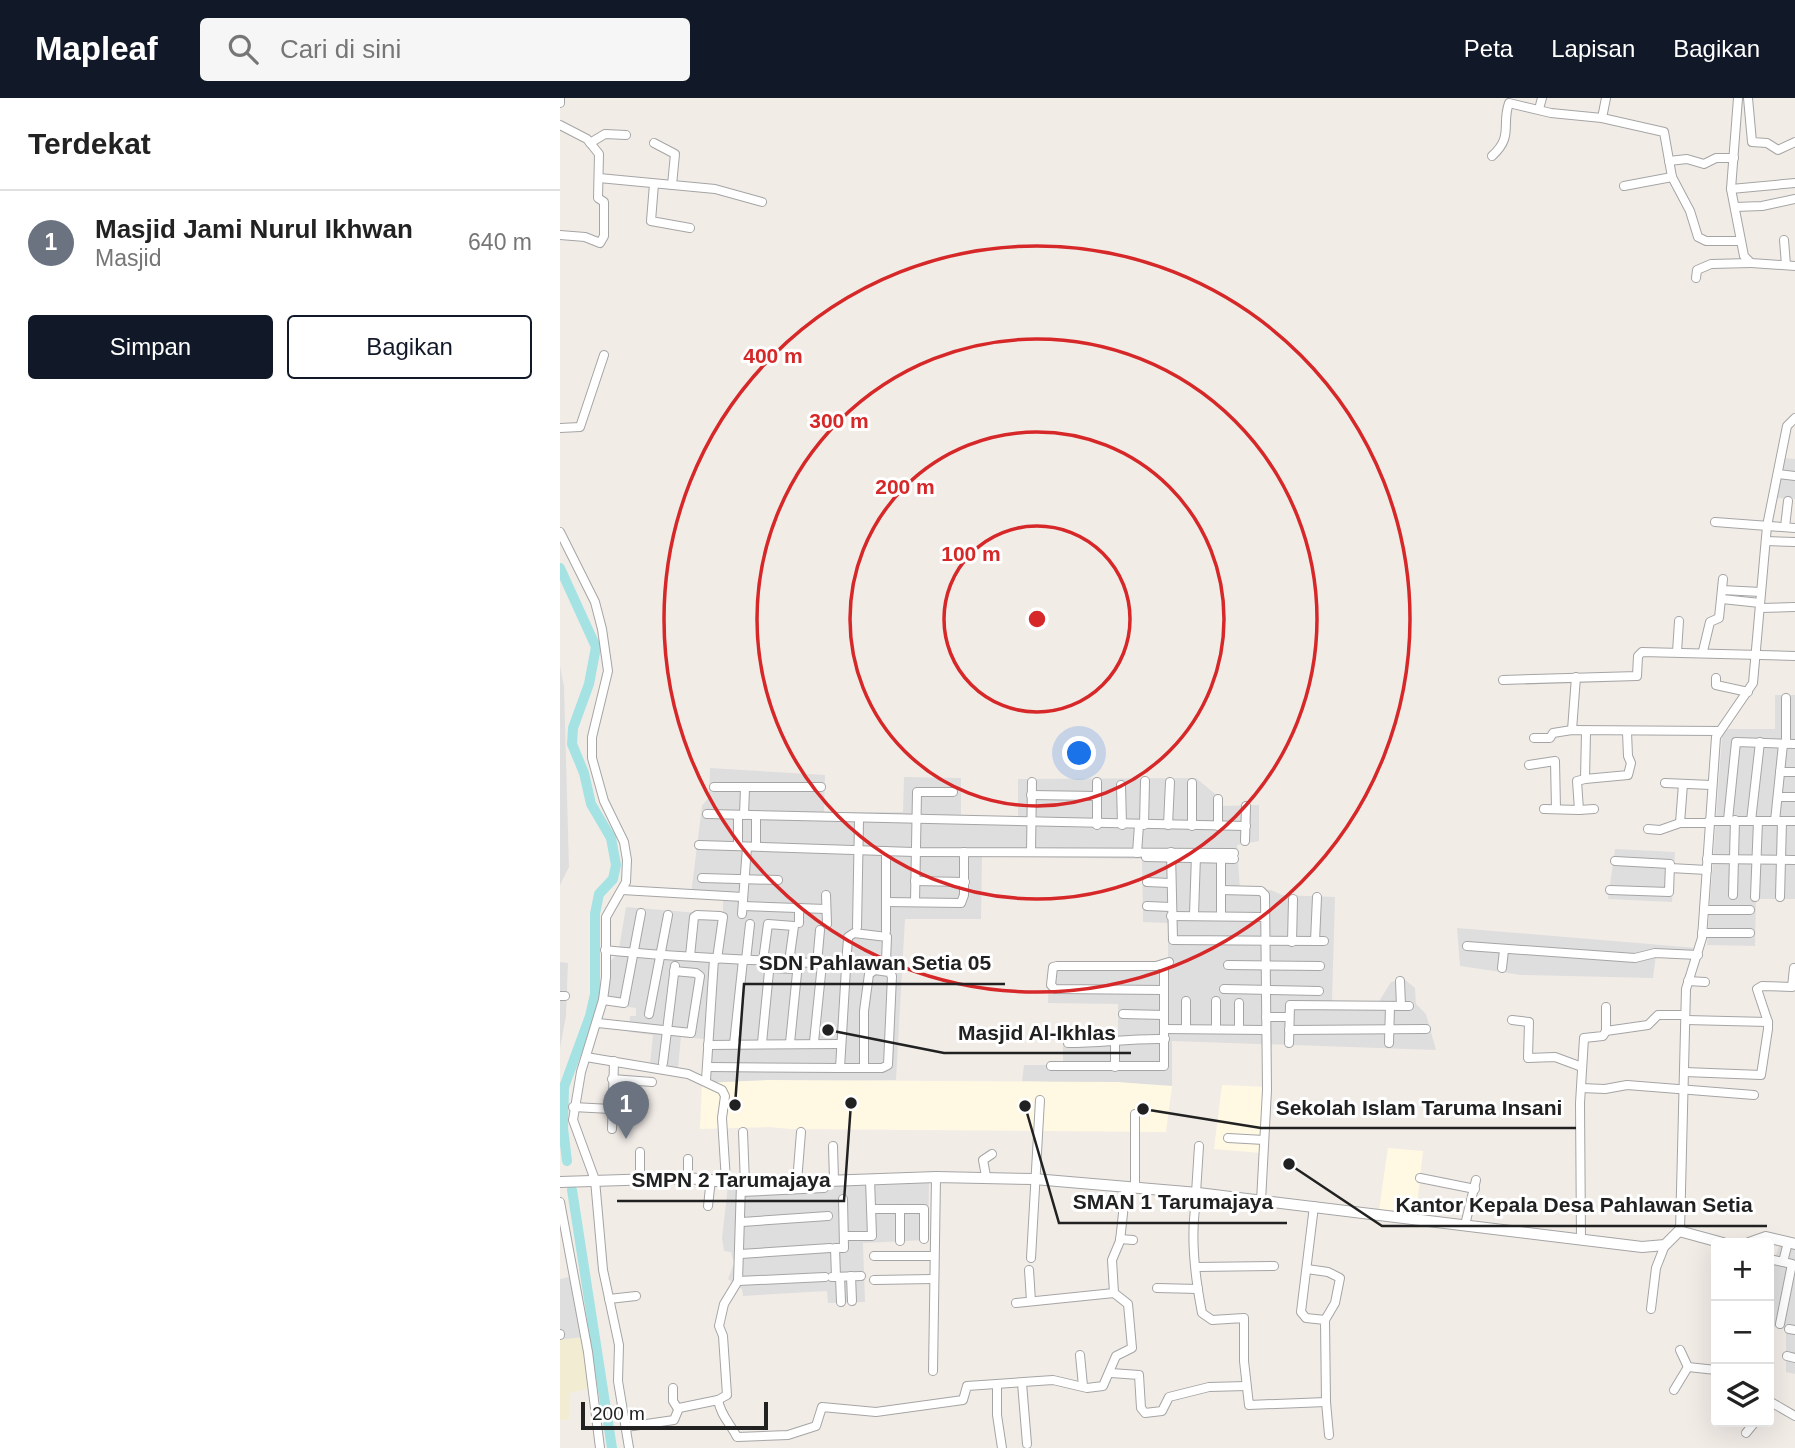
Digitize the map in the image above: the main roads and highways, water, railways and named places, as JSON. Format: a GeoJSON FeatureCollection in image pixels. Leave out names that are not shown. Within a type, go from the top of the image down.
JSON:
{"type":"FeatureCollection","features":[{"type":"Feature","properties":{"kind":"waterway"},"geometry":{"type":"LineString","coordinates":[[560,568],[596,647],[589,684],[573,728],[572,744],[584,773],[591,804],[611,838],[616,865],[613,879],[599,894],[595,914],[595,994],[590,1016],[564,1087],[563,1128],[567,1161]]}},
{"type":"Feature","properties":{"kind":"waterway"},"geometry":{"type":"LineString","coordinates":[[572,1190],[612,1448]]}},
{"type":"Feature","properties":{"kind":"place","name":"Masjid Al-Ikhlas"},"geometry":{"type":"Point","coordinates":[828,1030]}},
{"type":"Feature","properties":{"kind":"place","name":"SMPN 2 Tarumajaya"},"geometry":{"type":"Point","coordinates":[851,1103]}},
{"type":"Feature","properties":{"kind":"place","name":"SDN Pahlawan Setia 05"},"geometry":{"type":"Point","coordinates":[735,1105]}},
{"type":"Feature","properties":{"kind":"place","name":"SMAN 1 Tarumajaya"},"geometry":{"type":"Point","coordinates":[1025,1106]}},
{"type":"Feature","properties":{"kind":"place","name":"Sekolah Islam Taruma Insani"},"geometry":{"type":"Point","coordinates":[1143,1109]}},
{"type":"Feature","properties":{"kind":"place","name":"Masjid Jami Nurul Ikhwan"},"geometry":{"type":"Point","coordinates":[626,1139]}},
{"type":"Feature","properties":{"kind":"place","name":"Kantor Kepala Desa Pahlawan Setia"},"geometry":{"type":"Point","coordinates":[1289,1164]}}]}
